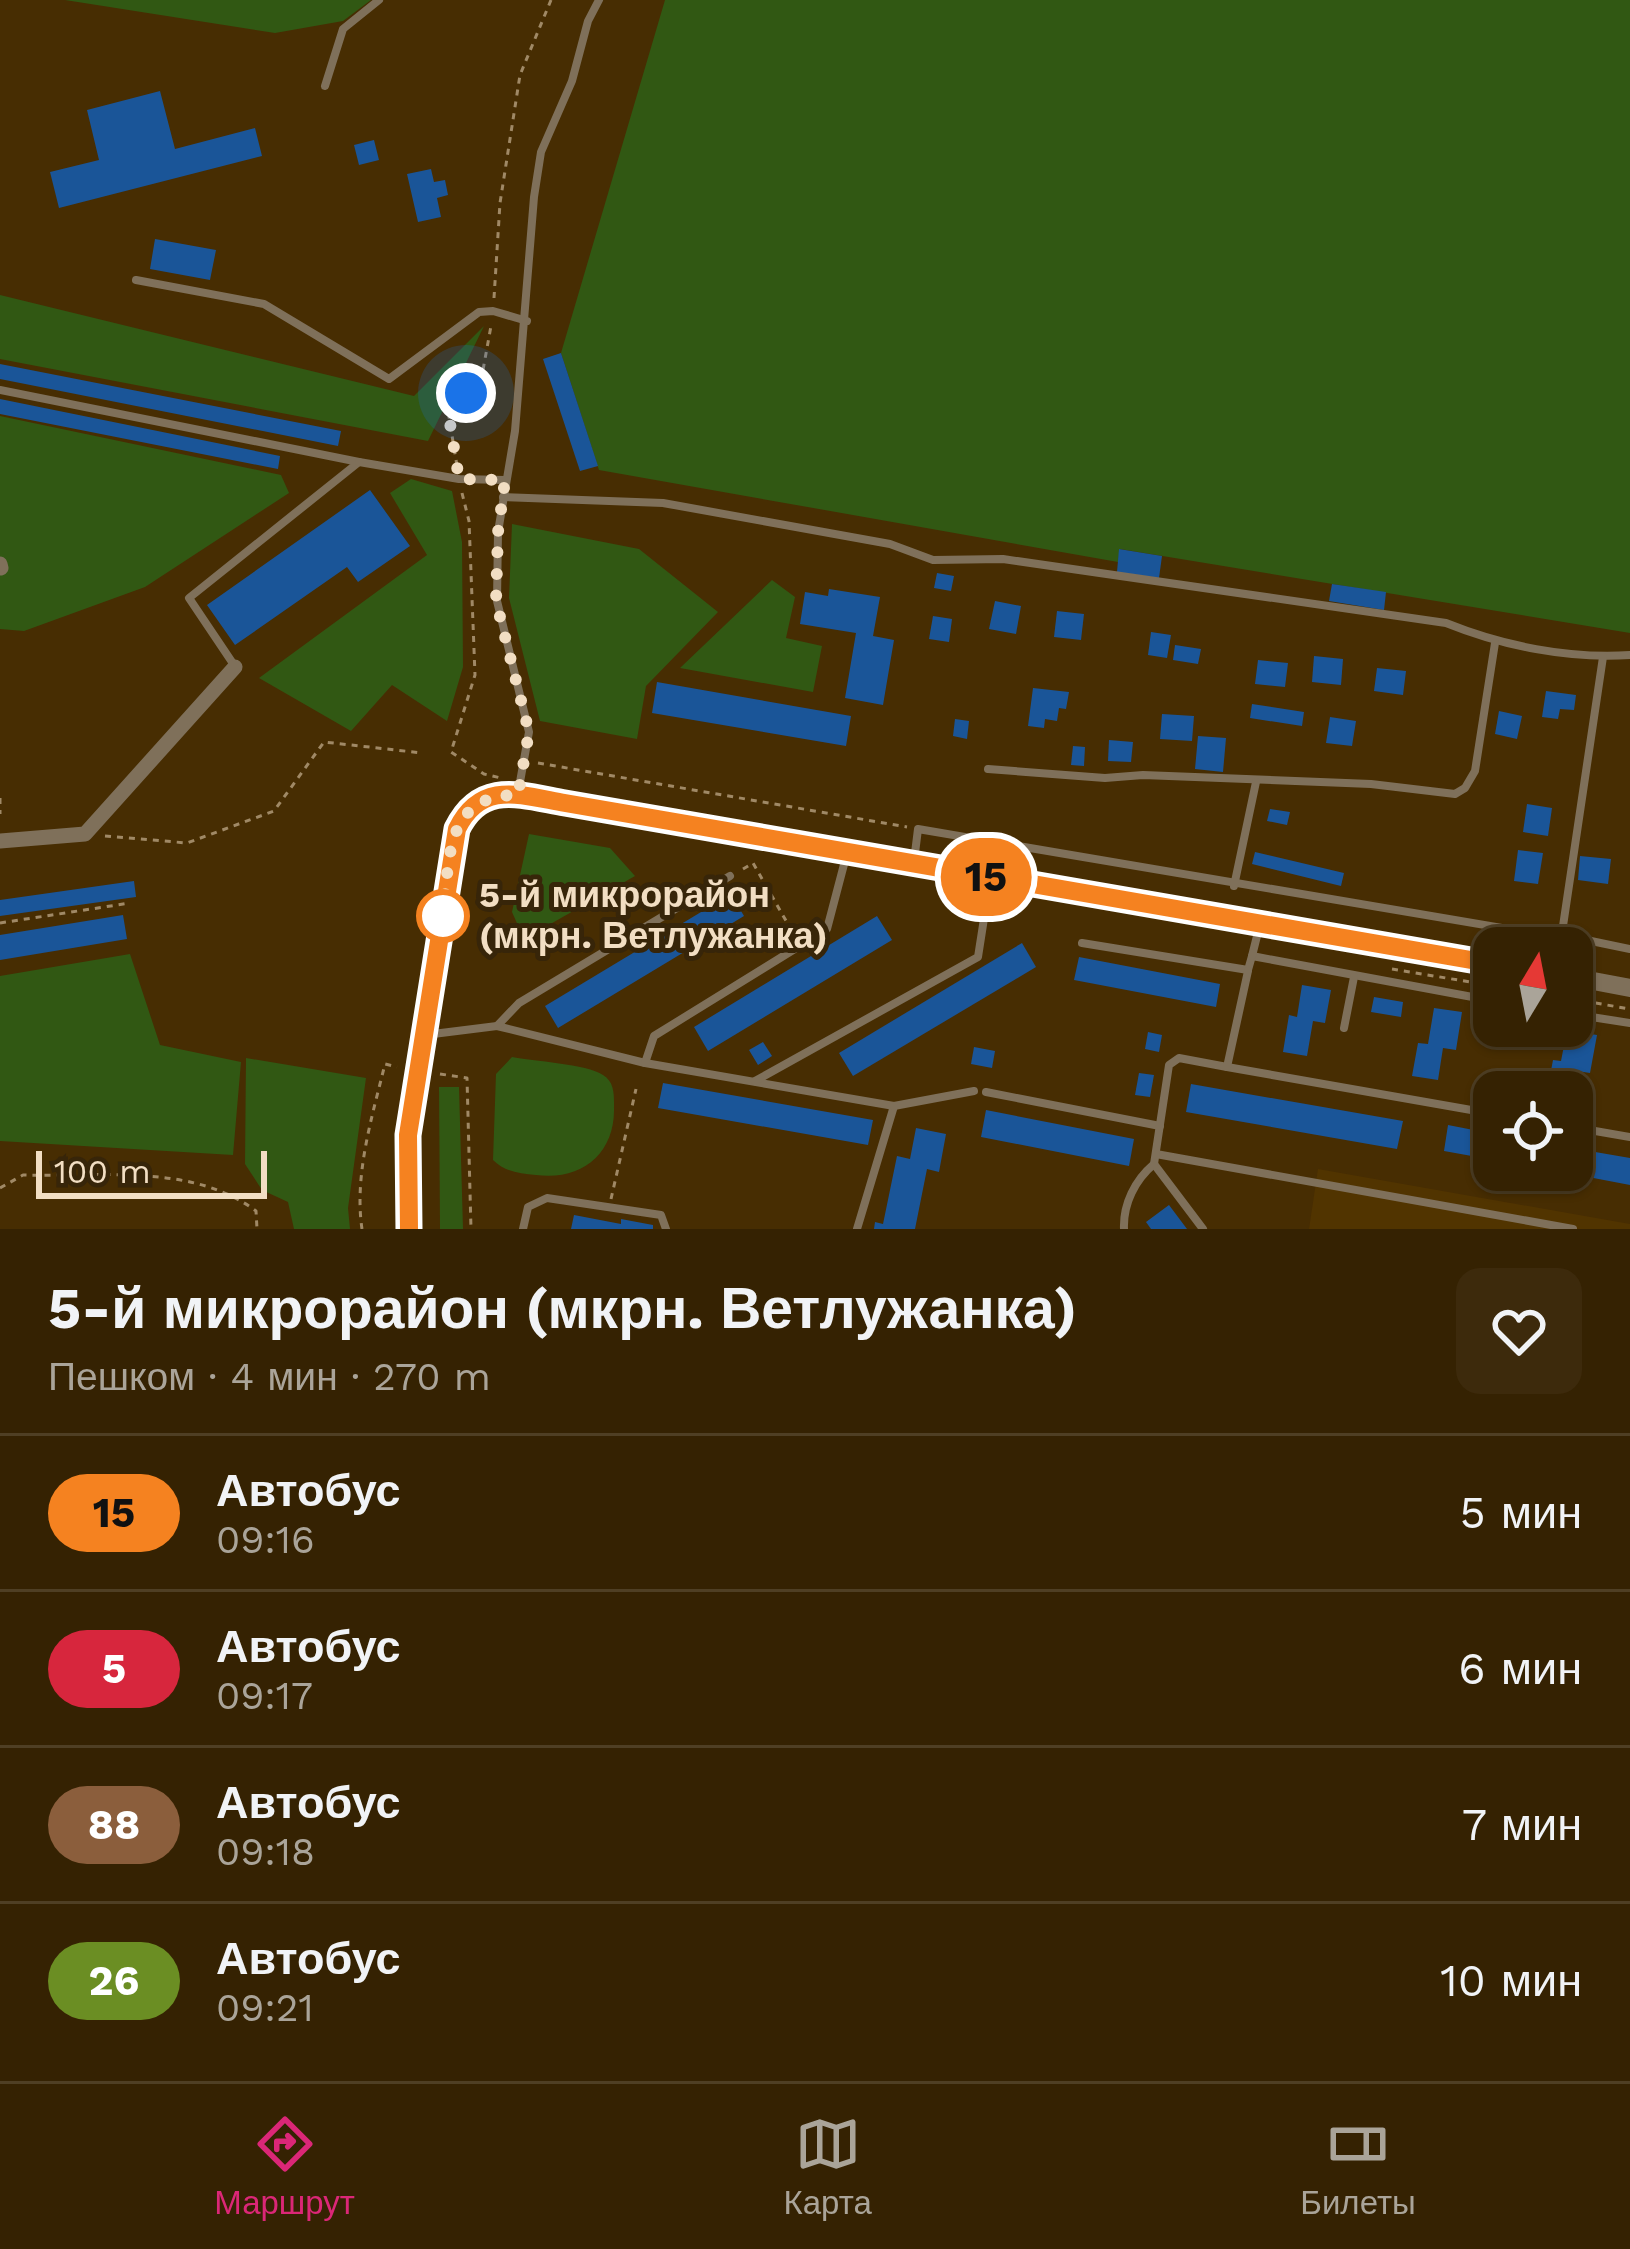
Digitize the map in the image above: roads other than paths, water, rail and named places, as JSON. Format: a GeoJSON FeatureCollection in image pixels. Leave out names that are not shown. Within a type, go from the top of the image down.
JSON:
{"type":"FeatureCollection","features":[{"type":"Feature","properties":{"kind":"street"},"geometry":{"type":"LineString","coordinates":[[0,841],[85,834],[236,667]]}},
{"type":"Feature","properties":{"kind":"street"},"geometry":{"type":"LineString","coordinates":[[409,1229],[408,1135],[457,829],[475,802],[519,788],[991,878],[1473,960]]}},
{"type":"Feature","properties":{"kind":"street"},"geometry":{"type":"LineString","coordinates":[[1593,981],[1630,988]]}},
{"type":"Feature","properties":{"kind":"lane"},"geometry":{"type":"LineString","coordinates":[[325,86],[343,29],[379,0]]}},
{"type":"Feature","properties":{"kind":"lane"},"geometry":{"type":"LineString","coordinates":[[519,788],[529,732],[496,601],[503,497],[526,321],[533,197],[541,152],[572,81],[588,21],[599,0]]}},
{"type":"Feature","properties":{"kind":"lane"},"geometry":{"type":"LineString","coordinates":[[136,280],[264,304],[389,379],[479,312],[493,311],[526,321]]}},
{"type":"Feature","properties":{"kind":"lane"},"geometry":{"type":"LineString","coordinates":[[0,390],[359,462],[459,479],[505,480]]}},
{"type":"Feature","properties":{"kind":"lane"},"geometry":{"type":"LineString","coordinates":[[236,667],[189,598],[359,462]]}},
{"type":"Feature","properties":{"kind":"lane"},"geometry":{"type":"LineString","coordinates":[[503,497],[663,503],[890,544],[933,560],[1003,559],[1446,623],[1495,643],[1603,657],[1630,655]]}},
{"type":"Feature","properties":{"kind":"lane"},"geometry":{"type":"LineString","coordinates":[[988,769],[1371,784],[1455,794],[1465,788],[1474,771],[1495,643]]}},
{"type":"Feature","properties":{"kind":"lane"},"geometry":{"type":"LineString","coordinates":[[1564,927],[1603,657]]}},
{"type":"Feature","properties":{"kind":"lane"},"geometry":{"type":"LineString","coordinates":[[1234,886],[1256,782]]}},
{"type":"Feature","properties":{"kind":"lane"},"geometry":{"type":"LineString","coordinates":[[914,863],[918,829],[1491,927]]}},
{"type":"Feature","properties":{"kind":"lane"},"geometry":{"type":"LineString","coordinates":[[645,1063],[654,1036],[827,929],[847,851]]}},
{"type":"Feature","properties":{"kind":"lane"},"geometry":{"type":"LineString","coordinates":[[497,1027],[519,1004],[730,876]]}},
{"type":"Feature","properties":{"kind":"lane"},"geometry":{"type":"LineString","coordinates":[[754,1082],[978,956],[991,878]]}},
{"type":"Feature","properties":{"kind":"lane"},"geometry":{"type":"LineString","coordinates":[[1227,1067],[1260,923]]}},
{"type":"Feature","properties":{"kind":"lane"},"geometry":{"type":"LineString","coordinates":[[1082,943],[1248,970]]}},
{"type":"Feature","properties":{"kind":"lane"},"geometry":{"type":"LineString","coordinates":[[1593,943],[1630,949]]}},
{"type":"Feature","properties":{"kind":"lane"},"geometry":{"type":"LineString","coordinates":[[1252,956],[1473,997]]}},
{"type":"Feature","properties":{"kind":"lane"},"geometry":{"type":"LineString","coordinates":[[1345,1028],[1354,977]]}},
{"type":"Feature","properties":{"kind":"lane"},"geometry":{"type":"LineString","coordinates":[[1593,1017],[1630,1023]]}},
{"type":"Feature","properties":{"kind":"lane"},"geometry":{"type":"LineString","coordinates":[[423,1035],[497,1027],[645,1063],[894,1106],[974,1090]]}},
{"type":"Feature","properties":{"kind":"lane"},"geometry":{"type":"LineString","coordinates":[[1124,1229],[1138,1178],[1155,1159],[1169,1065],[1179,1058],[1473,1110]]}},
{"type":"Feature","properties":{"kind":"lane"},"geometry":{"type":"LineString","coordinates":[[986,1092],[1160,1126]]}},
{"type":"Feature","properties":{"kind":"lane"},"geometry":{"type":"LineString","coordinates":[[856,1229],[894,1106]]}},
{"type":"Feature","properties":{"kind":"lane"},"geometry":{"type":"LineString","coordinates":[[1593,1131],[1630,1137]]}},
{"type":"Feature","properties":{"kind":"lane"},"geometry":{"type":"LineString","coordinates":[[1155,1159],[1202,1229]]}},
{"type":"Feature","properties":{"kind":"lane"},"geometry":{"type":"LineString","coordinates":[[1155,1159],[1573,1229]]}},
{"type":"Feature","properties":{"kind":"lane"},"geometry":{"type":"LineString","coordinates":[[523,1229],[528,1207],[547,1198],[661,1214],[666,1229]]}},
{"type":"Feature","properties":{"kind":"place","name":"5-й микрорайон (мкрн. Ветлужанка)"},"geometry":{"type":"Point","coordinates":[443,916]}}]}
